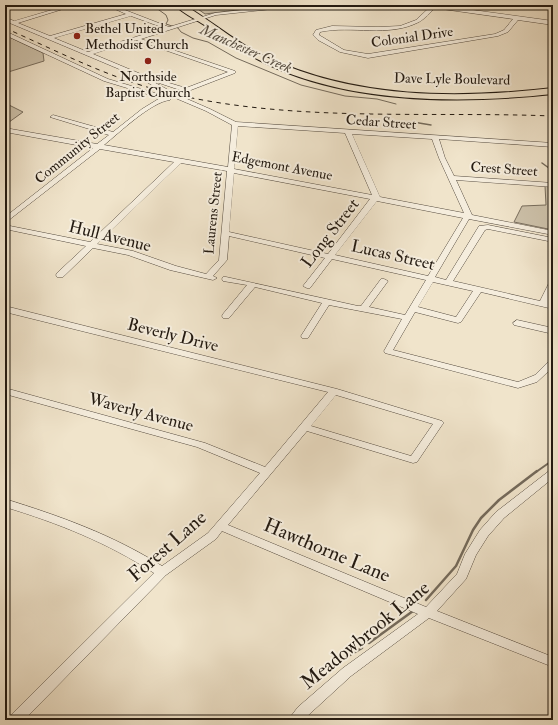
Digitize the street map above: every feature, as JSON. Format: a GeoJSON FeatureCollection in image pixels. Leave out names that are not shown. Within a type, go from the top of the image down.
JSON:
{"type":"FeatureCollection","features":[{"type":"Feature","properties":{"kind":"main road","name":"Dave Lyle Boulevard"},"geometry":{"type":"LineString","coordinates":[[179,5],[264,60],[300,74],[342,84],[387,92],[439,96],[507,95],[553,91]]}},
{"type":"Feature","properties":{"kind":"street"},"geometry":{"type":"LineString","coordinates":[[12,22],[74,5]]}},
{"type":"Feature","properties":{"kind":"street"},"geometry":{"type":"LineString","coordinates":[[108,5],[172,27]]}},
{"type":"Feature","properties":{"kind":"street"},"geometry":{"type":"LineString","coordinates":[[239,5],[242,10]]}},
{"type":"Feature","properties":{"kind":"street"},"geometry":{"type":"LineString","coordinates":[[87,54],[214,14],[300,5]]}},
{"type":"Feature","properties":{"kind":"street"},"geometry":{"type":"LineString","coordinates":[[425,5],[553,23]]}},
{"type":"Feature","properties":{"kind":"street","name":"Colonial Drive"},"geometry":{"type":"LineString","coordinates":[[434,6],[418,21],[405,26],[379,29],[329,28],[318,31],[316,35],[320,40],[346,53],[372,56],[496,35],[506,31],[517,18]]}},
{"type":"Feature","properties":{"kind":"street"},"geometry":{"type":"LineString","coordinates":[[48,38],[131,14]]}},
{"type":"Feature","properties":{"kind":"street"},"geometry":{"type":"LineString","coordinates":[[5,19],[141,76],[186,90]]}},
{"type":"Feature","properties":{"kind":"street"},"geometry":{"type":"LineString","coordinates":[[5,32],[100,77],[156,96],[194,105]]}},
{"type":"Feature","properties":{"kind":"street","name":"Community Street"},"geometry":{"type":"LineString","coordinates":[[5,221],[144,110],[165,98],[233,72],[137,39]]}},
{"type":"Feature","properties":{"kind":"street"},"geometry":{"type":"LineString","coordinates":[[141,76],[181,100]]}},
{"type":"Feature","properties":{"kind":"street"},"geometry":{"type":"LineString","coordinates":[[156,96],[163,95],[166,91]]}},
{"type":"Feature","properties":{"kind":"street"},"geometry":{"type":"LineString","coordinates":[[165,98],[167,94],[166,91]]}},
{"type":"Feature","properties":{"kind":"street"},"geometry":{"type":"LineString","coordinates":[[165,98],[172,97],[194,105]]}},
{"type":"Feature","properties":{"kind":"street","name":"Cedar Street"},"geometry":{"type":"LineString","coordinates":[[194,105],[235,124],[553,145]]}},
{"type":"Feature","properties":{"kind":"street"},"geometry":{"type":"LineString","coordinates":[[53,117],[113,134]]}},
{"type":"Feature","properties":{"kind":"street","name":"Laurens Street"},"geometry":{"type":"LineString","coordinates":[[210,277],[223,260],[235,124]]}},
{"type":"Feature","properties":{"kind":"street","name":"Edgemont Avenue"},"geometry":{"type":"LineString","coordinates":[[5,131],[231,170],[376,197],[553,233]]}},
{"type":"Feature","properties":{"kind":"street","name":"Long Street"},"geometry":{"type":"LineString","coordinates":[[307,286],[376,197],[348,132]]}},
{"type":"Feature","properties":{"kind":"street"},"geometry":{"type":"LineString","coordinates":[[435,137],[442,158],[468,216],[412,313],[388,351],[518,385],[530,383],[553,362]]}},
{"type":"Feature","properties":{"kind":"street"},"geometry":{"type":"LineString","coordinates":[[60,275],[179,162]]}},
{"type":"Feature","properties":{"kind":"street","name":"Crest Street"},"geometry":{"type":"LineString","coordinates":[[452,178],[553,185]]}},
{"type":"Feature","properties":{"kind":"street","name":"Hull Avenue"},"geometry":{"type":"LineString","coordinates":[[5,227],[130,253],[173,268],[210,277]]}},
{"type":"Feature","properties":{"kind":"street"},"geometry":{"type":"LineString","coordinates":[[448,283],[482,228],[488,227],[553,240]]}},
{"type":"Feature","properties":{"kind":"street","name":"Lucas Street"},"geometry":{"type":"LineString","coordinates":[[225,233],[553,306]]}},
{"type":"Feature","properties":{"kind":"street"},"geometry":{"type":"LineString","coordinates":[[226,279],[358,309],[364,308],[412,313],[458,320],[478,290]]}},
{"type":"Feature","properties":{"kind":"street"},"geometry":{"type":"LineString","coordinates":[[364,308],[384,281]]}},
{"type":"Feature","properties":{"kind":"street"},"geometry":{"type":"LineString","coordinates":[[543,304],[553,283]]}},
{"type":"Feature","properties":{"kind":"street"},"geometry":{"type":"LineString","coordinates":[[226,316],[253,284]]}},
{"type":"Feature","properties":{"kind":"street"},"geometry":{"type":"LineString","coordinates":[[305,336],[327,302]]}},
{"type":"Feature","properties":{"kind":"street","name":"Beverly Drive"},"geometry":{"type":"LineString","coordinates":[[5,309],[334,391],[439,423],[413,460],[305,427]]}},
{"type":"Feature","properties":{"kind":"street"},"geometry":{"type":"LineString","coordinates":[[517,323],[553,331]]}},
{"type":"Feature","properties":{"kind":"street","name":"Waverly Avenue"},"geometry":{"type":"LineString","coordinates":[[5,391],[201,445],[266,472]]}},
{"type":"Feature","properties":{"kind":"street","name":"Forest Lane"},"geometry":{"type":"LineString","coordinates":[[15,720],[162,572],[212,536],[334,391]]}},
{"type":"Feature","properties":{"kind":"street","name":"Meadowbrook Lane"},"geometry":{"type":"LineString","coordinates":[[295,720],[347,672],[428,613],[462,576],[484,533],[496,519],[553,473]]}},
{"type":"Feature","properties":{"kind":"street"},"geometry":{"type":"LineString","coordinates":[[5,503],[44,514],[99,536],[135,554],[162,572]]}},
{"type":"Feature","properties":{"kind":"street","name":"Hawthorne Lane"},"geometry":{"type":"LineString","coordinates":[[220,526],[428,613],[553,662]]}},
{"type":"Feature","properties":{"kind":"shaded area"},"geometry":{"type":"Polygon","coordinates":[[[192,5],[243,5],[245,9],[205,14],[192,5]]]}},
{"type":"Feature","properties":{"kind":"shaded area"},"geometry":{"type":"Polygon","coordinates":[[[5,35],[43,53],[44,61],[5,73],[5,35]]]}},
{"type":"Feature","properties":{"kind":"shaded area"},"geometry":{"type":"Polygon","coordinates":[[[5,103],[23,112],[5,125],[5,103]]]}},
{"type":"Feature","properties":{"kind":"shaded area"},"geometry":{"type":"Polygon","coordinates":[[[545,186],[553,187],[553,230],[514,222],[522,206],[546,205],[545,186]]]}},
{"type":"Feature","properties":{"kind":"waterway","name":"Manchester Creek"},"geometry":{"type":"LineString","coordinates":[[152,5],[166,15],[168,20],[166,24],[178,28],[181,32],[193,38],[208,42],[236,58],[301,85],[345,96],[377,99],[396,104]]}},
{"type":"Feature","properties":{"kind":"waterway"},"geometry":{"type":"LineString","coordinates":[[413,122],[431,125]]}},
{"type":"Feature","properties":{"kind":"waterway"},"geometry":{"type":"LineString","coordinates":[[542,163],[553,171]]}},
{"type":"Feature","properties":{"kind":"waterway"},"geometry":{"type":"LineString","coordinates":[[536,472],[553,460]]}},
{"type":"Feature","properties":{"kind":"waterway"},"geometry":{"type":"LineString","coordinates":[[426,600],[456,566],[473,530],[481,518],[499,500],[537,471]]}},
{"type":"Feature","properties":{"kind":"waterway"},"geometry":{"type":"LineString","coordinates":[[369,643],[413,611]]}},
{"type":"Feature","properties":{"kind":"waterway"},"geometry":{"type":"LineString","coordinates":[[343,659],[362,648]]}},
{"type":"Feature","properties":{"kind":"railway"},"geometry":{"type":"LineString","coordinates":[[5,28],[103,72],[165,92],[213,102],[309,112],[553,116]]}},
{"type":"Feature","properties":{"kind":"place","name":"Bethel United Methodist Church"},"geometry":{"type":"Point","coordinates":[77,36]}},
{"type":"Feature","properties":{"kind":"place","name":"Northside Baptist Church"},"geometry":{"type":"Point","coordinates":[148,61]}}]}
